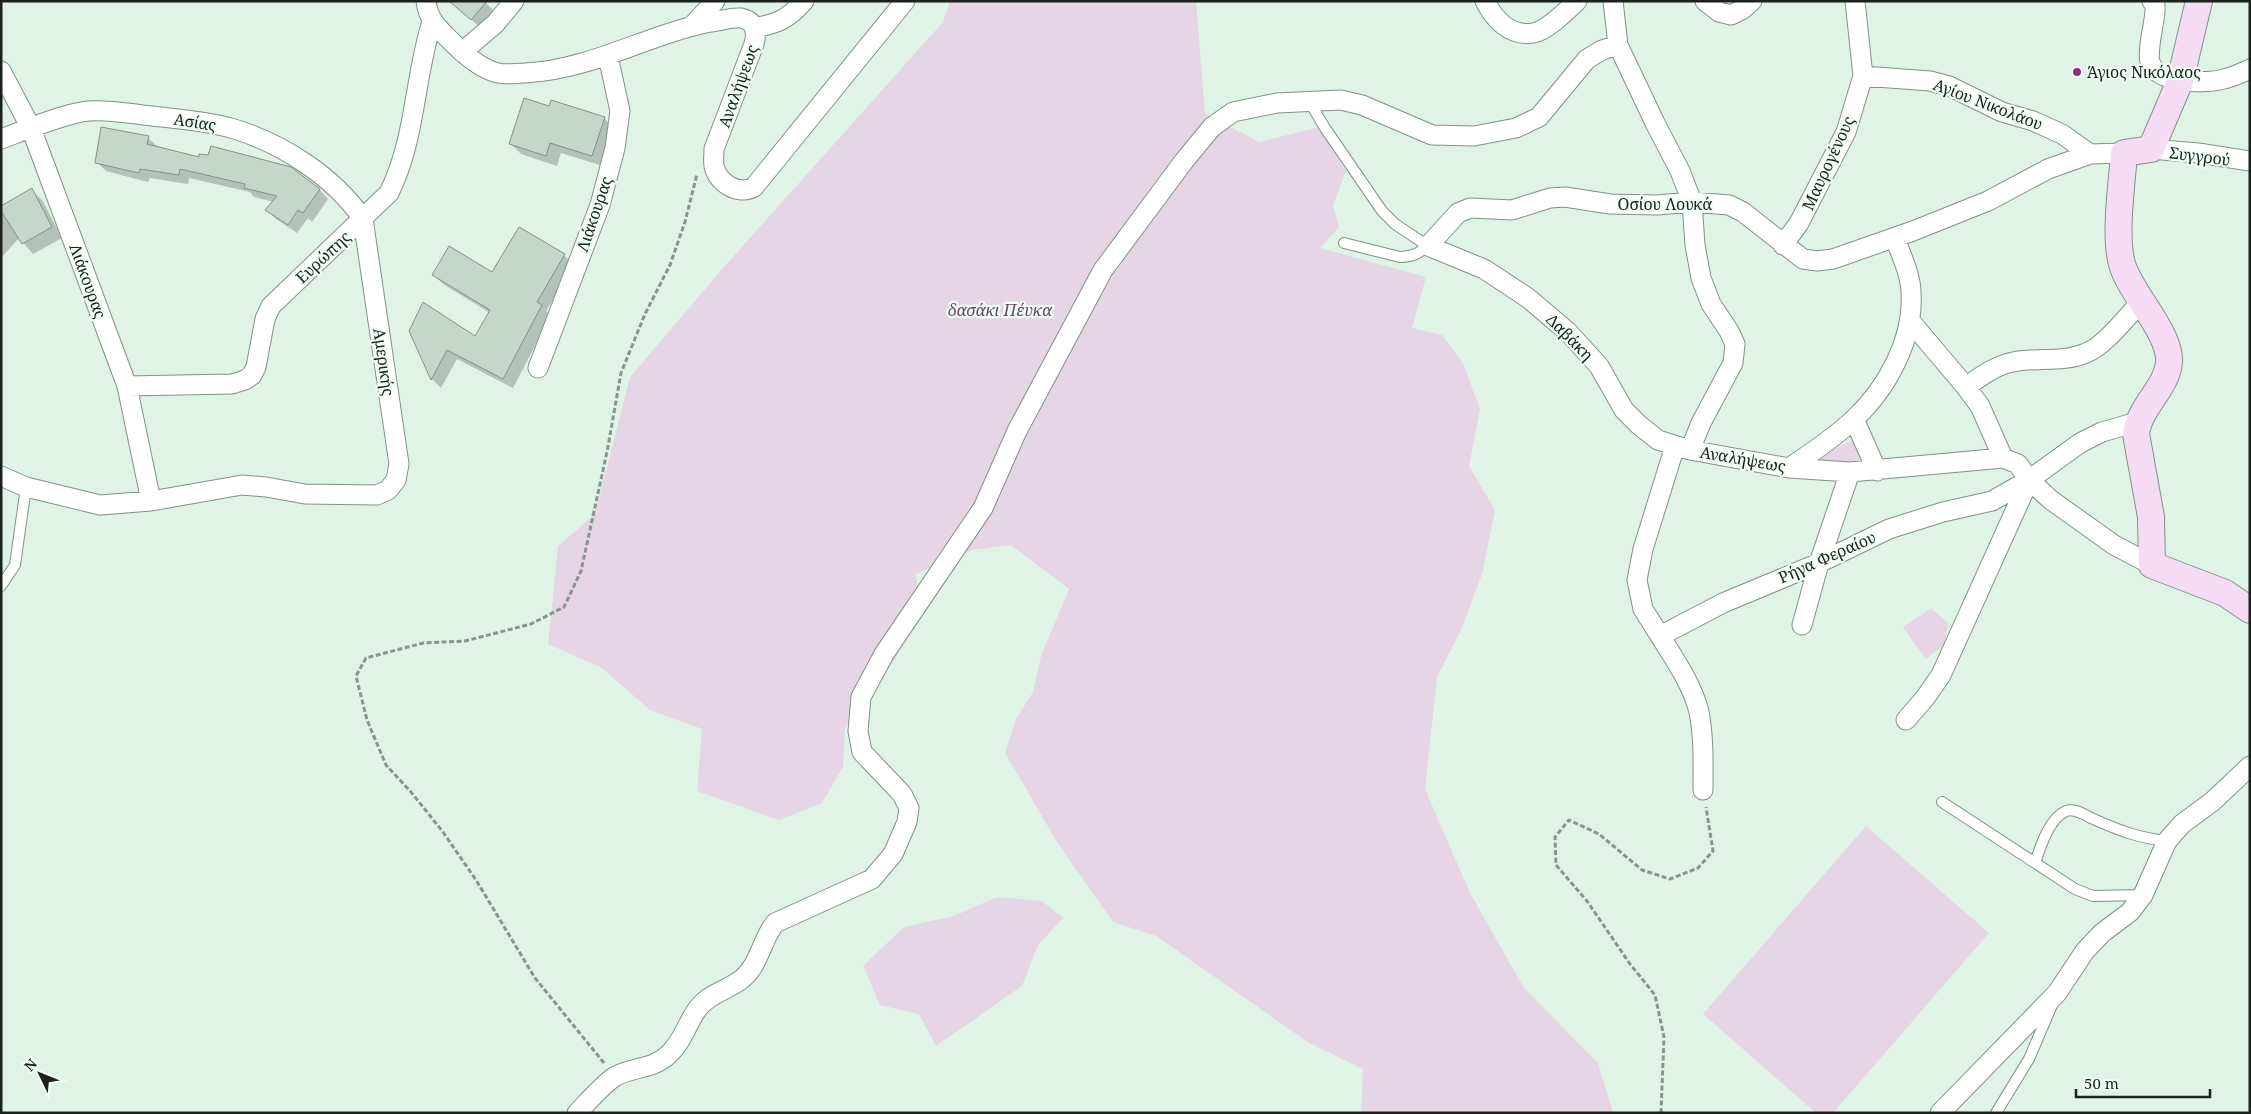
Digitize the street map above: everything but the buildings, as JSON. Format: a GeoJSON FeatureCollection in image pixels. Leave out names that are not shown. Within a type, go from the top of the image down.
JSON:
{"type":"FeatureCollection","features":[{"type":"Feature","properties":{"kind":"main road"},"geometry":{"type":"LineString","coordinates":[[2199,1],[2180,81],[2151,150],[2124,153],[2120,233],[2122,264],[2168,348],[2169,364],[2162,380],[2137,422],[2136,434],[2151,517],[2152,565],[2225,593],[2250,610]]}},
{"type":"Feature","properties":{"kind":"street","name":"Αναλήψεως"},"geometry":{"type":"LineString","coordinates":[[426,1],[432,22],[462,52],[486,68],[499,73],[511,74],[547,72],[608,56],[692,26],[742,18],[756,28],[757,35],[714,150]]}},
{"type":"Feature","properties":{"kind":"street"},"geometry":{"type":"LineString","coordinates":[[462,52],[495,24],[514,1]]}},
{"type":"Feature","properties":{"kind":"street"},"geometry":{"type":"LineString","coordinates":[[692,26],[715,1]]}},
{"type":"Feature","properties":{"kind":"street"},"geometry":{"type":"LineString","coordinates":[[756,28],[774,24],[790,17],[804,1]]}},
{"type":"Feature","properties":{"kind":"street"},"geometry":{"type":"LineString","coordinates":[[714,150],[714,166],[724,181],[733,189],[740,191],[747,191],[754,187],[905,1]]}},
{"type":"Feature","properties":{"kind":"street"},"geometry":{"type":"LineString","coordinates":[[1485,1],[1492,16],[1503,26],[1520,32],[1534,33],[1558,19],[1576,1]]}},
{"type":"Feature","properties":{"kind":"street","name":"Αναλήψεως"},"geometry":{"type":"LineString","coordinates":[[1613,1],[1618,44],[1680,171],[1692,202],[1695,245],[1701,278],[1711,304],[1730,331],[1735,344],[1732,363],[1701,423],[1682,448],[1789,468],[1850,472],[2003,458]]}},
{"type":"Feature","properties":{"kind":"street"},"geometry":{"type":"LineString","coordinates":[[1705,1],[1720,12],[1731,15],[1744,9],[1752,1]]}},
{"type":"Feature","properties":{"kind":"street"},"geometry":{"type":"LineString","coordinates":[[1855,1],[1863,76]]}},
{"type":"Feature","properties":{"kind":"street"},"geometry":{"type":"LineString","coordinates":[[2152,1],[2156,12],[2150,62],[2159,74],[2180,81],[2223,80],[2250,69]]}},
{"type":"Feature","properties":{"kind":"street","name":"Ευρώπης"},"geometry":{"type":"LineString","coordinates":[[127,386],[232,384],[252,375],[256,367],[265,318],[271,306],[389,193],[397,178],[412,120],[425,44],[432,22]]}},
{"type":"Feature","properties":{"kind":"street"},"geometry":{"type":"LineString","coordinates":[[577,1113],[615,1076],[655,1065],[669,1055],[681,1041],[693,1014],[705,999],[742,978],[752,967],[768,932],[775,923],[872,879],[893,854],[907,822],[908,808],[902,794],[862,752],[858,731],[861,697],[880,663],[983,508],[1017,431],[1103,270],[1184,160],[1212,127],[1233,112],[1277,103],[1310,103],[1341,100],[1362,105],[1432,134],[1483,135],[1516,128],[1539,117],[1587,59],[1602,50],[1618,44]]}},
{"type":"Feature","properties":{"kind":"street","name":"Λιάκουρας"},"geometry":{"type":"LineString","coordinates":[[538,368],[600,205],[615,148],[620,111],[608,56]]}},
{"type":"Feature","properties":{"kind":"street","name":"Λιάκουρας"},"geometry":{"type":"LineString","coordinates":[[1,70],[31,128],[127,386],[151,501]]}},
{"type":"Feature","properties":{"kind":"street","name":"Αγίου Νικολάου"},"geometry":{"type":"LineString","coordinates":[[1863,76],[1930,81],[1949,86],[2002,112],[2033,121],[2062,134],[2090,154]]}},
{"type":"Feature","properties":{"kind":"street","name":"Μαυρογένους"},"geometry":{"type":"LineString","coordinates":[[1783,245],[1799,223],[1846,132],[1863,76]]}},
{"type":"Feature","properties":{"kind":"street","name":"Ασίας"},"geometry":{"type":"LineString","coordinates":[[1,140],[31,128],[86,111],[97,110],[230,128],[289,153],[331,182],[350,200],[363,219]]}},
{"type":"Feature","properties":{"kind":"street","name":"Συγγρού"},"geometry":{"type":"LineString","coordinates":[[2151,150],[2198,153],[2250,161]]}},
{"type":"Feature","properties":{"kind":"street","name":"Οσίου Λουκά"},"geometry":{"type":"LineString","coordinates":[[1428,246],[1458,213],[1470,208],[1512,210],[1550,198],[1565,197],[1610,204],[1657,205],[1692,202],[1729,205],[1743,212],[1802,258],[1817,261],[1833,259],[1895,238],[1988,201],[2048,169],[2090,154],[2124,153]]}},
{"type":"Feature","properties":{"kind":"street","name":"Αμερικής"},"geometry":{"type":"LineString","coordinates":[[151,501],[242,485],[305,494],[377,495],[388,490],[396,480],[399,464],[363,219]]}},
{"type":"Feature","properties":{"kind":"street"},"geometry":{"type":"LineString","coordinates":[[1789,468],[1854,419],[1878,390],[1900,353],[1911,322],[1912,291],[1895,238]]}},
{"type":"Feature","properties":{"kind":"street","name":"Δαβάκη"},"geometry":{"type":"LineString","coordinates":[[1428,246],[1484,269],[1528,298],[1568,332],[1599,366],[1624,410],[1639,425],[1658,440],[1682,448]]}},
{"type":"Feature","properties":{"kind":"street"},"geometry":{"type":"LineString","coordinates":[[1966,387],[1985,373],[2012,362],[2070,358],[2087,353],[2100,344],[2142,301]]}},
{"type":"Feature","properties":{"kind":"street"},"geometry":{"type":"LineString","coordinates":[[1911,322],[1980,406],[2003,458],[2018,464],[2040,492],[2114,545],[2152,565]]}},
{"type":"Feature","properties":{"kind":"street"},"geometry":{"type":"LineString","coordinates":[[1854,419],[1877,471]]}},
{"type":"Feature","properties":{"kind":"street","name":"Ρήγα Φεραίου"},"geometry":{"type":"LineString","coordinates":[[1660,636],[1723,602],[1819,563],[1889,529],[1943,512],[1992,501],[2029,480],[2080,443],[2102,432],[2137,422]]}},
{"type":"Feature","properties":{"kind":"street"},"geometry":{"type":"LineString","coordinates":[[1682,448],[1644,548],[1638,580],[1643,609],[1680,668],[1698,710],[1704,742],[1703,790]]}},
{"type":"Feature","properties":{"kind":"street"},"geometry":{"type":"LineString","coordinates":[[1802,625],[1819,563],[1850,472]]}},
{"type":"Feature","properties":{"kind":"street"},"geometry":{"type":"LineString","coordinates":[[1,476],[26,487],[100,505],[151,501]]}},
{"type":"Feature","properties":{"kind":"street"},"geometry":{"type":"LineString","coordinates":[[1906,720],[1925,698],[1941,674],[2029,480]]}},
{"type":"Feature","properties":{"kind":"street"},"geometry":{"type":"LineString","coordinates":[[1940,1113],[2056,993],[2085,951],[2102,933],[2130,912],[2144,895],[2168,841],[2182,824],[2213,800],[2250,766]]}},
{"type":"Feature","properties":{"kind":"lane"},"geometry":{"type":"LineString","coordinates":[[1310,103],[1382,211],[1395,224],[1428,246],[1419,253],[1409,257],[1400,257],[1344,243]]}},
{"type":"Feature","properties":{"kind":"lane"},"geometry":{"type":"LineString","coordinates":[[1,586],[15,565],[26,487]]}},
{"type":"Feature","properties":{"kind":"lane"},"geometry":{"type":"LineString","coordinates":[[1942,802],[2075,889],[2093,896],[2144,895]]}},
{"type":"Feature","properties":{"kind":"lane"},"geometry":{"type":"LineString","coordinates":[[2035,863],[2051,826],[2058,817],[2067,811],[2076,811],[2120,831],[2142,838],[2168,841]]}},
{"type":"Feature","properties":{"kind":"lane"},"geometry":{"type":"LineString","coordinates":[[1996,1113],[2029,1059],[2056,993]]}},
{"type":"Feature","properties":{"kind":"path"},"geometry":{"type":"LineString","coordinates":[[615,1076],[535,978],[476,880],[443,832],[411,792],[386,765],[367,720],[356,676],[366,658],[423,643],[465,641],[531,624],[564,607],[581,571],[607,452],[621,373],[645,314],[670,265],[685,222],[700,166],[714,150]]}},
{"type":"Feature","properties":{"kind":"path"},"geometry":{"type":"LineString","coordinates":[[1661,1113],[1664,1037],[1655,995],[1630,964],[1587,901],[1556,865],[1555,837],[1569,820],[1599,834],[1642,870],[1670,879],[1698,868],[1713,851],[1703,790]]}},
{"type":"Feature","properties":{"kind":"green space","name":"δασάκι Πέυκα"},"geometry":{"type":"Polygon","coordinates":[[[950,1],[1196,1],[1205,114],[1260,142],[1318,127],[1346,171],[1333,205],[1339,227],[1320,248],[1426,277],[1412,328],[1442,335],[1463,363],[1480,409],[1469,466],[1495,510],[1482,574],[1461,630],[1437,677],[1425,789],[1470,893],[1524,988],[1598,1063],[1613,1113],[1361,1113],[1363,1069],[1309,1043],[1156,936],[1113,922],[1057,842],[1005,753],[1016,719],[1033,692],[1041,656],[1069,589],[1011,545],[972,550],[916,574],[920,613],[893,663],[845,727],[843,767],[822,803],[779,820],[697,791],[702,729],[650,710],[602,668],[548,644],[558,546],[595,514],[630,377],[724,267],[943,22],[950,1]]]}},
{"type":"Feature","properties":{"kind":"green space"},"geometry":{"type":"Polygon","coordinates":[[[1858,438],[1866,466],[1804,463],[1858,438]]]}},
{"type":"Feature","properties":{"kind":"green space"},"geometry":{"type":"Polygon","coordinates":[[[1931,608],[1948,623],[1945,644],[1926,659],[1903,627],[1931,608]]]}},
{"type":"Feature","properties":{"kind":"green space"},"geometry":{"type":"Polygon","coordinates":[[[1866,826],[1989,933],[1833,1113],[1816,1113],[1703,1014],[1866,826]]]}},
{"type":"Feature","properties":{"kind":"green space"},"geometry":{"type":"Polygon","coordinates":[[[997,897],[1042,901],[1063,918],[1038,945],[1022,986],[936,1046],[919,1014],[880,1005],[863,966],[904,927],[954,916],[997,897]]]}},
{"type":"Feature","properties":{"kind":"place","name":"Άγιος Νικόλαος"},"geometry":{"type":"Point","coordinates":[2077,72]}}]}
